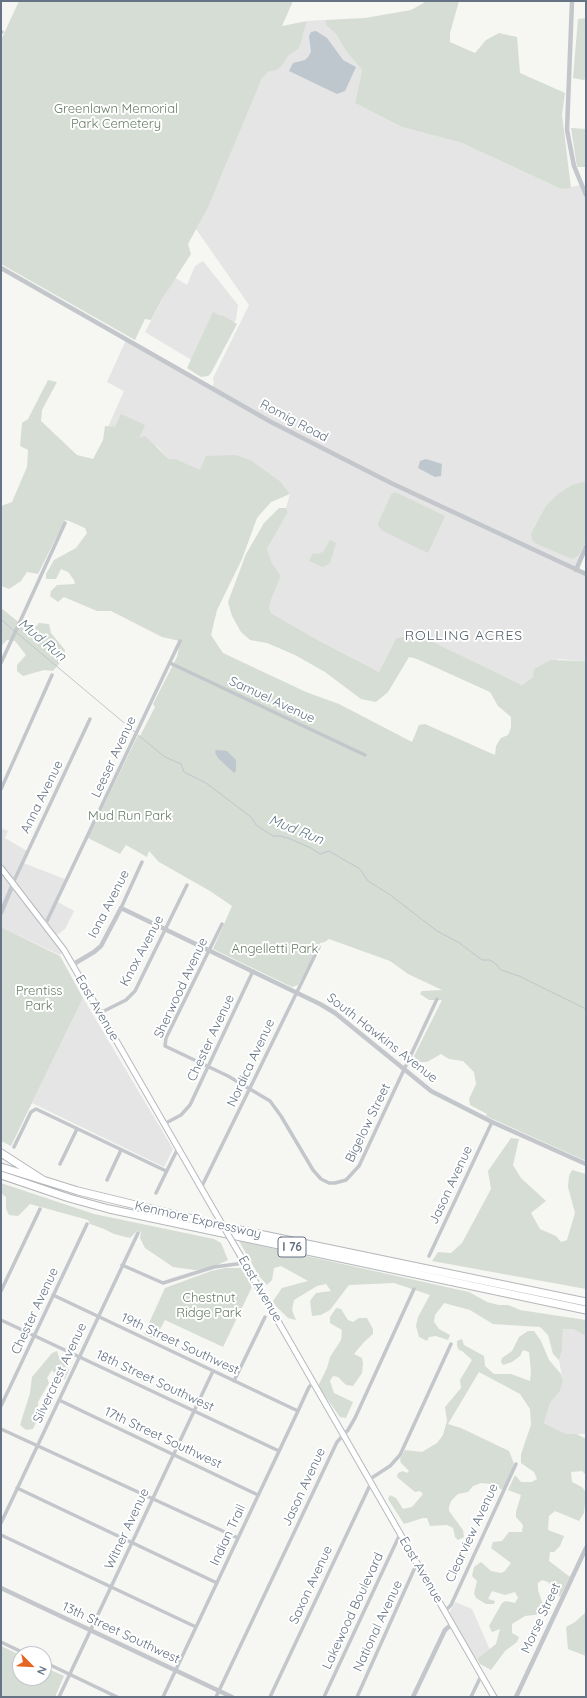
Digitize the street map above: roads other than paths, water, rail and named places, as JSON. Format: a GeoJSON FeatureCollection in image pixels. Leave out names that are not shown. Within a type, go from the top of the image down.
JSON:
{"type":"FeatureCollection","features":[{"type":"Feature","properties":{"kind":"highway"},"geometry":{"type":"LineString","coordinates":[[1,1153],[36,1173],[46,1182]]}},
{"type":"Feature","properties":{"kind":"highway","name":"Kenmore Expressway"},"geometry":{"type":"LineString","coordinates":[[1,1167],[46,1182],[230,1228],[586,1301]]}},
{"type":"Feature","properties":{"kind":"highway","name":"Kenmore Expressway"},"geometry":{"type":"LineString","coordinates":[[1,1175],[69,1198],[109,1209],[586,1310]]}},
{"type":"Feature","properties":{"kind":"main road","name":"East Avenue"},"geometry":{"type":"LineString","coordinates":[[1,868],[45,925],[72,965],[344,1434],[494,1697]]}},
{"type":"Feature","properties":{"kind":"street"},"geometry":{"type":"LineString","coordinates":[[572,1],[567,130],[574,166],[586,195]]}},
{"type":"Feature","properties":{"kind":"street","name":"Romig Road"},"geometry":{"type":"LineString","coordinates":[[1,268],[275,424],[391,483],[586,574]]}},
{"type":"Feature","properties":{"kind":"street"},"geometry":{"type":"LineString","coordinates":[[1,663],[65,523]]}},
{"type":"Feature","properties":{"kind":"street"},"geometry":{"type":"LineString","coordinates":[[576,570],[586,547]]}},
{"type":"Feature","properties":{"kind":"street","name":"Leeser Avenue"},"geometry":{"type":"LineString","coordinates":[[45,925],[180,641]]}},
{"type":"Feature","properties":{"kind":"street","name":"Samuel Avenue"},"geometry":{"type":"LineString","coordinates":[[170,663],[365,755]]}},
{"type":"Feature","properties":{"kind":"street"},"geometry":{"type":"LineString","coordinates":[[1,789],[52,675]]}},
{"type":"Feature","properties":{"kind":"street","name":"Anna Avenue"},"geometry":{"type":"LineString","coordinates":[[13,884],[13,879],[90,719]]}},
{"type":"Feature","properties":{"kind":"street","name":"Iona Avenue"},"geometry":{"type":"LineString","coordinates":[[72,965],[101,946],[121,908],[142,862]]}},
{"type":"Feature","properties":{"kind":"street"},"geometry":{"type":"LineString","coordinates":[[1,913],[13,884]]}},
{"type":"Feature","properties":{"kind":"street","name":"Knox Avenue"},"geometry":{"type":"LineString","coordinates":[[100,1013],[126,1000],[133,994],[187,885]]}},
{"type":"Feature","properties":{"kind":"street","name":"South Hawkins Avenue"},"geometry":{"type":"LineString","coordinates":[[121,908],[296,991],[335,1013],[431,1091],[492,1122],[586,1164]]}},
{"type":"Feature","properties":{"kind":"street","name":"Sherwood Avenue"},"geometry":{"type":"LineString","coordinates":[[177,1053],[166,1048],[164,1042],[222,924]]}},
{"type":"Feature","properties":{"kind":"street","name":"Nordica Avenue"},"geometry":{"type":"LineString","coordinates":[[201,1188],[296,991],[319,947]]}},
{"type":"Feature","properties":{"kind":"street","name":"Chester Avenue"},"geometry":{"type":"LineString","coordinates":[[164,1124],[181,1115],[186,1110],[253,971]]}},
{"type":"Feature","properties":{"kind":"street","name":"Bigelow Street"},"geometry":{"type":"LineString","coordinates":[[177,1053],[207,1068],[228,1076],[264,1097],[275,1107],[317,1175],[325,1181],[335,1183],[348,1178],[359,1166],[437,999]]}},
{"type":"Feature","properties":{"kind":"street"},"geometry":{"type":"LineString","coordinates":[[14,1147],[31,1112],[37,1110],[166,1171]]}},
{"type":"Feature","properties":{"kind":"street","name":"Jason Avenue"},"geometry":{"type":"LineString","coordinates":[[429,1256],[492,1122]]}},
{"type":"Feature","properties":{"kind":"street"},"geometry":{"type":"LineString","coordinates":[[60,1164],[77,1129]]}},
{"type":"Feature","properties":{"kind":"street"},"geometry":{"type":"LineString","coordinates":[[156,1193],[178,1148]]}},
{"type":"Feature","properties":{"kind":"street"},"geometry":{"type":"LineString","coordinates":[[107,1180],[121,1150]]}},
{"type":"Feature","properties":{"kind":"street"},"geometry":{"type":"LineString","coordinates":[[1,1291],[40,1209]]}},
{"type":"Feature","properties":{"kind":"street","name":"Chester Avenue"},"geometry":{"type":"LineString","coordinates":[[1,1406],[87,1224]]}},
{"type":"Feature","properties":{"kind":"street","name":"Silvercrest Avenue"},"geometry":{"type":"LineString","coordinates":[[1,1523],[138,1233]]}},
{"type":"Feature","properties":{"kind":"street"},"geometry":{"type":"LineString","coordinates":[[122,1265],[163,1283],[214,1267],[244,1263]]}},
{"type":"Feature","properties":{"kind":"street","name":"Jason Avenue"},"geometry":{"type":"LineString","coordinates":[[216,1697],[334,1448],[339,1438],[344,1434],[355,1418],[414,1289]]}},
{"type":"Feature","properties":{"kind":"street","name":"19th Street Southwest"},"geometry":{"type":"LineString","coordinates":[[53,1295],[298,1411]]}},
{"type":"Feature","properties":{"kind":"street"},"geometry":{"type":"LineString","coordinates":[[234,1381],[265,1317]]}},
{"type":"Feature","properties":{"kind":"street","name":"18th Street Southwest"},"geometry":{"type":"LineString","coordinates":[[1,1320],[279,1451]]}},
{"type":"Feature","properties":{"kind":"street","name":"Saxon Avenue"},"geometry":{"type":"LineString","coordinates":[[270,1697],[370,1481],[390,1466],[400,1455],[451,1344]]}},
{"type":"Feature","properties":{"kind":"street","name":"Witner Avenue"},"geometry":{"type":"LineString","coordinates":[[59,1697],[213,1371]]}},
{"type":"Feature","properties":{"kind":"street","name":"Indian Trail"},"geometry":{"type":"LineString","coordinates":[[163,1697],[258,1494],[309,1388],[314,1382]]}},
{"type":"Feature","properties":{"kind":"street","name":"17th Street Southwest"},"geometry":{"type":"LineString","coordinates":[[59,1400],[258,1494]]}},
{"type":"Feature","properties":{"kind":"street"},"geometry":{"type":"LineString","coordinates":[[1,1429],[238,1538]]}},
{"type":"Feature","properties":{"kind":"street","name":"Clearview Avenue"},"geometry":{"type":"LineString","coordinates":[[445,1611],[451,1605],[516,1464]]}},
{"type":"Feature","properties":{"kind":"street"},"geometry":{"type":"LineString","coordinates":[[17,1488],[217,1583]]}},
{"type":"Feature","properties":{"kind":"street","name":"Lakewood Boulevard"},"geometry":{"type":"LineString","coordinates":[[324,1697],[400,1534]]}},
{"type":"Feature","properties":{"kind":"street"},"geometry":{"type":"LineString","coordinates":[[1,1535],[196,1627]]}},
{"type":"Feature","properties":{"kind":"street","name":"Morse Street"},"geometry":{"type":"LineString","coordinates":[[516,1697],[586,1548]]}},
{"type":"Feature","properties":{"kind":"street","name":"National Avenue"},"geometry":{"type":"LineString","coordinates":[[357,1697],[417,1563]]}},
{"type":"Feature","properties":{"kind":"street","name":"13th Street Southwest"},"geometry":{"type":"LineString","coordinates":[[1,1588],[232,1697]]}},
{"type":"Feature","properties":{"kind":"street"},"geometry":{"type":"LineString","coordinates":[[413,1697],[445,1630],[452,1624]]}},
{"type":"Feature","properties":{"kind":"street"},"geometry":{"type":"LineString","coordinates":[[1,1642],[12,1647]]}},
{"type":"Feature","properties":{"kind":"street"},"geometry":{"type":"LineString","coordinates":[[52,1666],[117,1697]]}},
{"type":"Feature","properties":{"kind":"street"},"geometry":{"type":"LineString","coordinates":[[471,1697],[482,1676]]}},
{"type":"Feature","properties":{"kind":"waterway","name":"Mud Run"},"geometry":{"type":"LineString","coordinates":[[1,619],[14,631]]}},
{"type":"Feature","properties":{"kind":"waterway","name":"Mud Run"},"geometry":{"type":"LineString","coordinates":[[17,633],[135,732]]}},
{"type":"Feature","properties":{"kind":"waterway","name":"Mud Run"},"geometry":{"type":"LineString","coordinates":[[138,735],[165,757],[181,764],[184,772],[206,783],[251,817],[256,825],[273,836],[288,838],[311,848],[320,854],[329,851],[360,869],[368,881],[389,894],[437,931],[458,942],[482,960],[490,960],[501,970],[519,976],[586,1009]]}},
{"type":"Feature","properties":{"kind":"district","name":"ROLLING ACRES"},"geometry":{"type":"Point","coordinates":[464,636]}},
{"type":"Feature","properties":{"kind":"park label","name":"Greenlawn Memorial Park Cemetery"},"geometry":{"type":"Point","coordinates":[116,116]}},
{"type":"Feature","properties":{"kind":"park label","name":"Mud Run Park"},"geometry":{"type":"Point","coordinates":[130,816]}},
{"type":"Feature","properties":{"kind":"park label","name":"Angelletti Park"},"geometry":{"type":"Point","coordinates":[275,949]}},
{"type":"Feature","properties":{"kind":"park label","name":"Prentiss Park"},"geometry":{"type":"Point","coordinates":[39,998]}},
{"type":"Feature","properties":{"kind":"park label","name":"Chestnut Ridge Park"},"geometry":{"type":"Point","coordinates":[209,1306]}}]}
